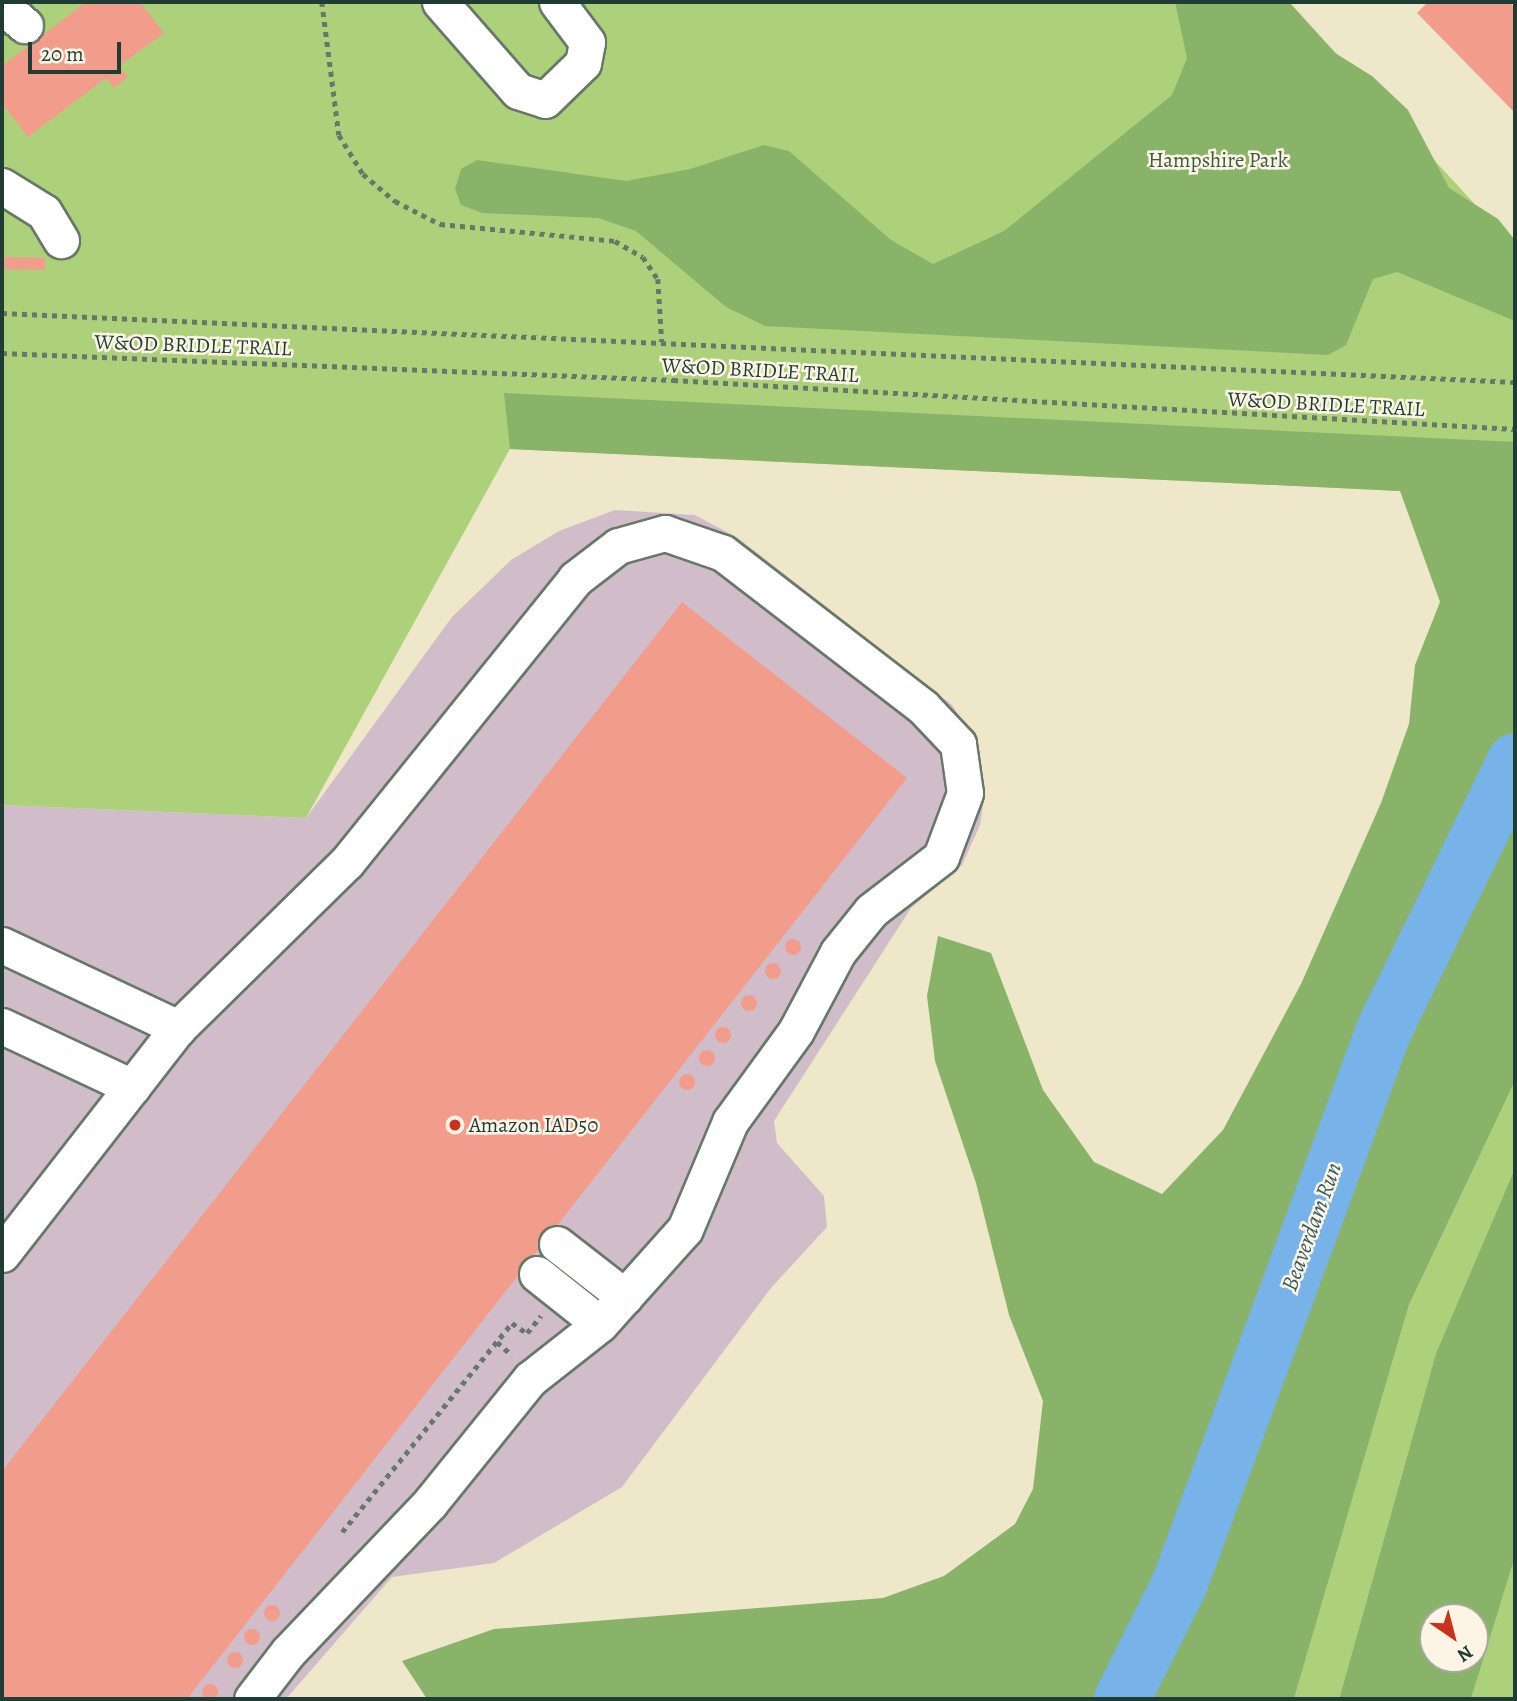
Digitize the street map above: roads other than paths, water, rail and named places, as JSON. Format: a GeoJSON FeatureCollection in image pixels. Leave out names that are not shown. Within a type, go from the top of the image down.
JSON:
{"type":"FeatureCollection","features":[{"type":"Feature","properties":{"kind":"lane"},"geometry":{"type":"LineString","coordinates":[[440,2],[517,92],[545,100],[583,63],[587,42],[556,2]]}},
{"type":"Feature","properties":{"kind":"lane"},"geometry":{"type":"LineString","coordinates":[[2,186],[44,212],[61,240]]}},
{"type":"Feature","properties":{"kind":"lane"},"geometry":{"type":"LineString","coordinates":[[2,1254],[178,1028],[347,862],[575,579],[618,546],[664,533],[723,552],[923,707],[958,744],[965,793],[941,857],[871,911],[838,952],[796,1031],[730,1122],[685,1229],[600,1324],[530,1379],[430,1503],[288,1652],[252,1699]]}},
{"type":"Feature","properties":{"kind":"lane"},"geometry":{"type":"LineString","coordinates":[[2,945],[178,1028]]}},
{"type":"Feature","properties":{"kind":"lane"},"geometry":{"type":"LineString","coordinates":[[2,1026],[132,1087]]}},
{"type":"Feature","properties":{"kind":"lane"},"geometry":{"type":"LineString","coordinates":[[557,1244],[625,1297]]}},
{"type":"Feature","properties":{"kind":"lane"},"geometry":{"type":"LineString","coordinates":[[543,1289],[600,1324]]}},
{"type":"Feature","properties":{"kind":"waterway","name":"Beaverdam Run"},"geometry":{"type":"LineString","coordinates":[[1122,1699],[1180,1583],[1384,1030],[1515,761]]}},
{"type":"Feature","properties":{"kind":"place","name":"Amazon IAD50"},"geometry":{"type":"Point","coordinates":[455,1125]}},
{"type":"Feature","properties":{"kind":"park label","name":"Hampshire Park"},"geometry":{"type":"Point","coordinates":[1218,160]}}]}
